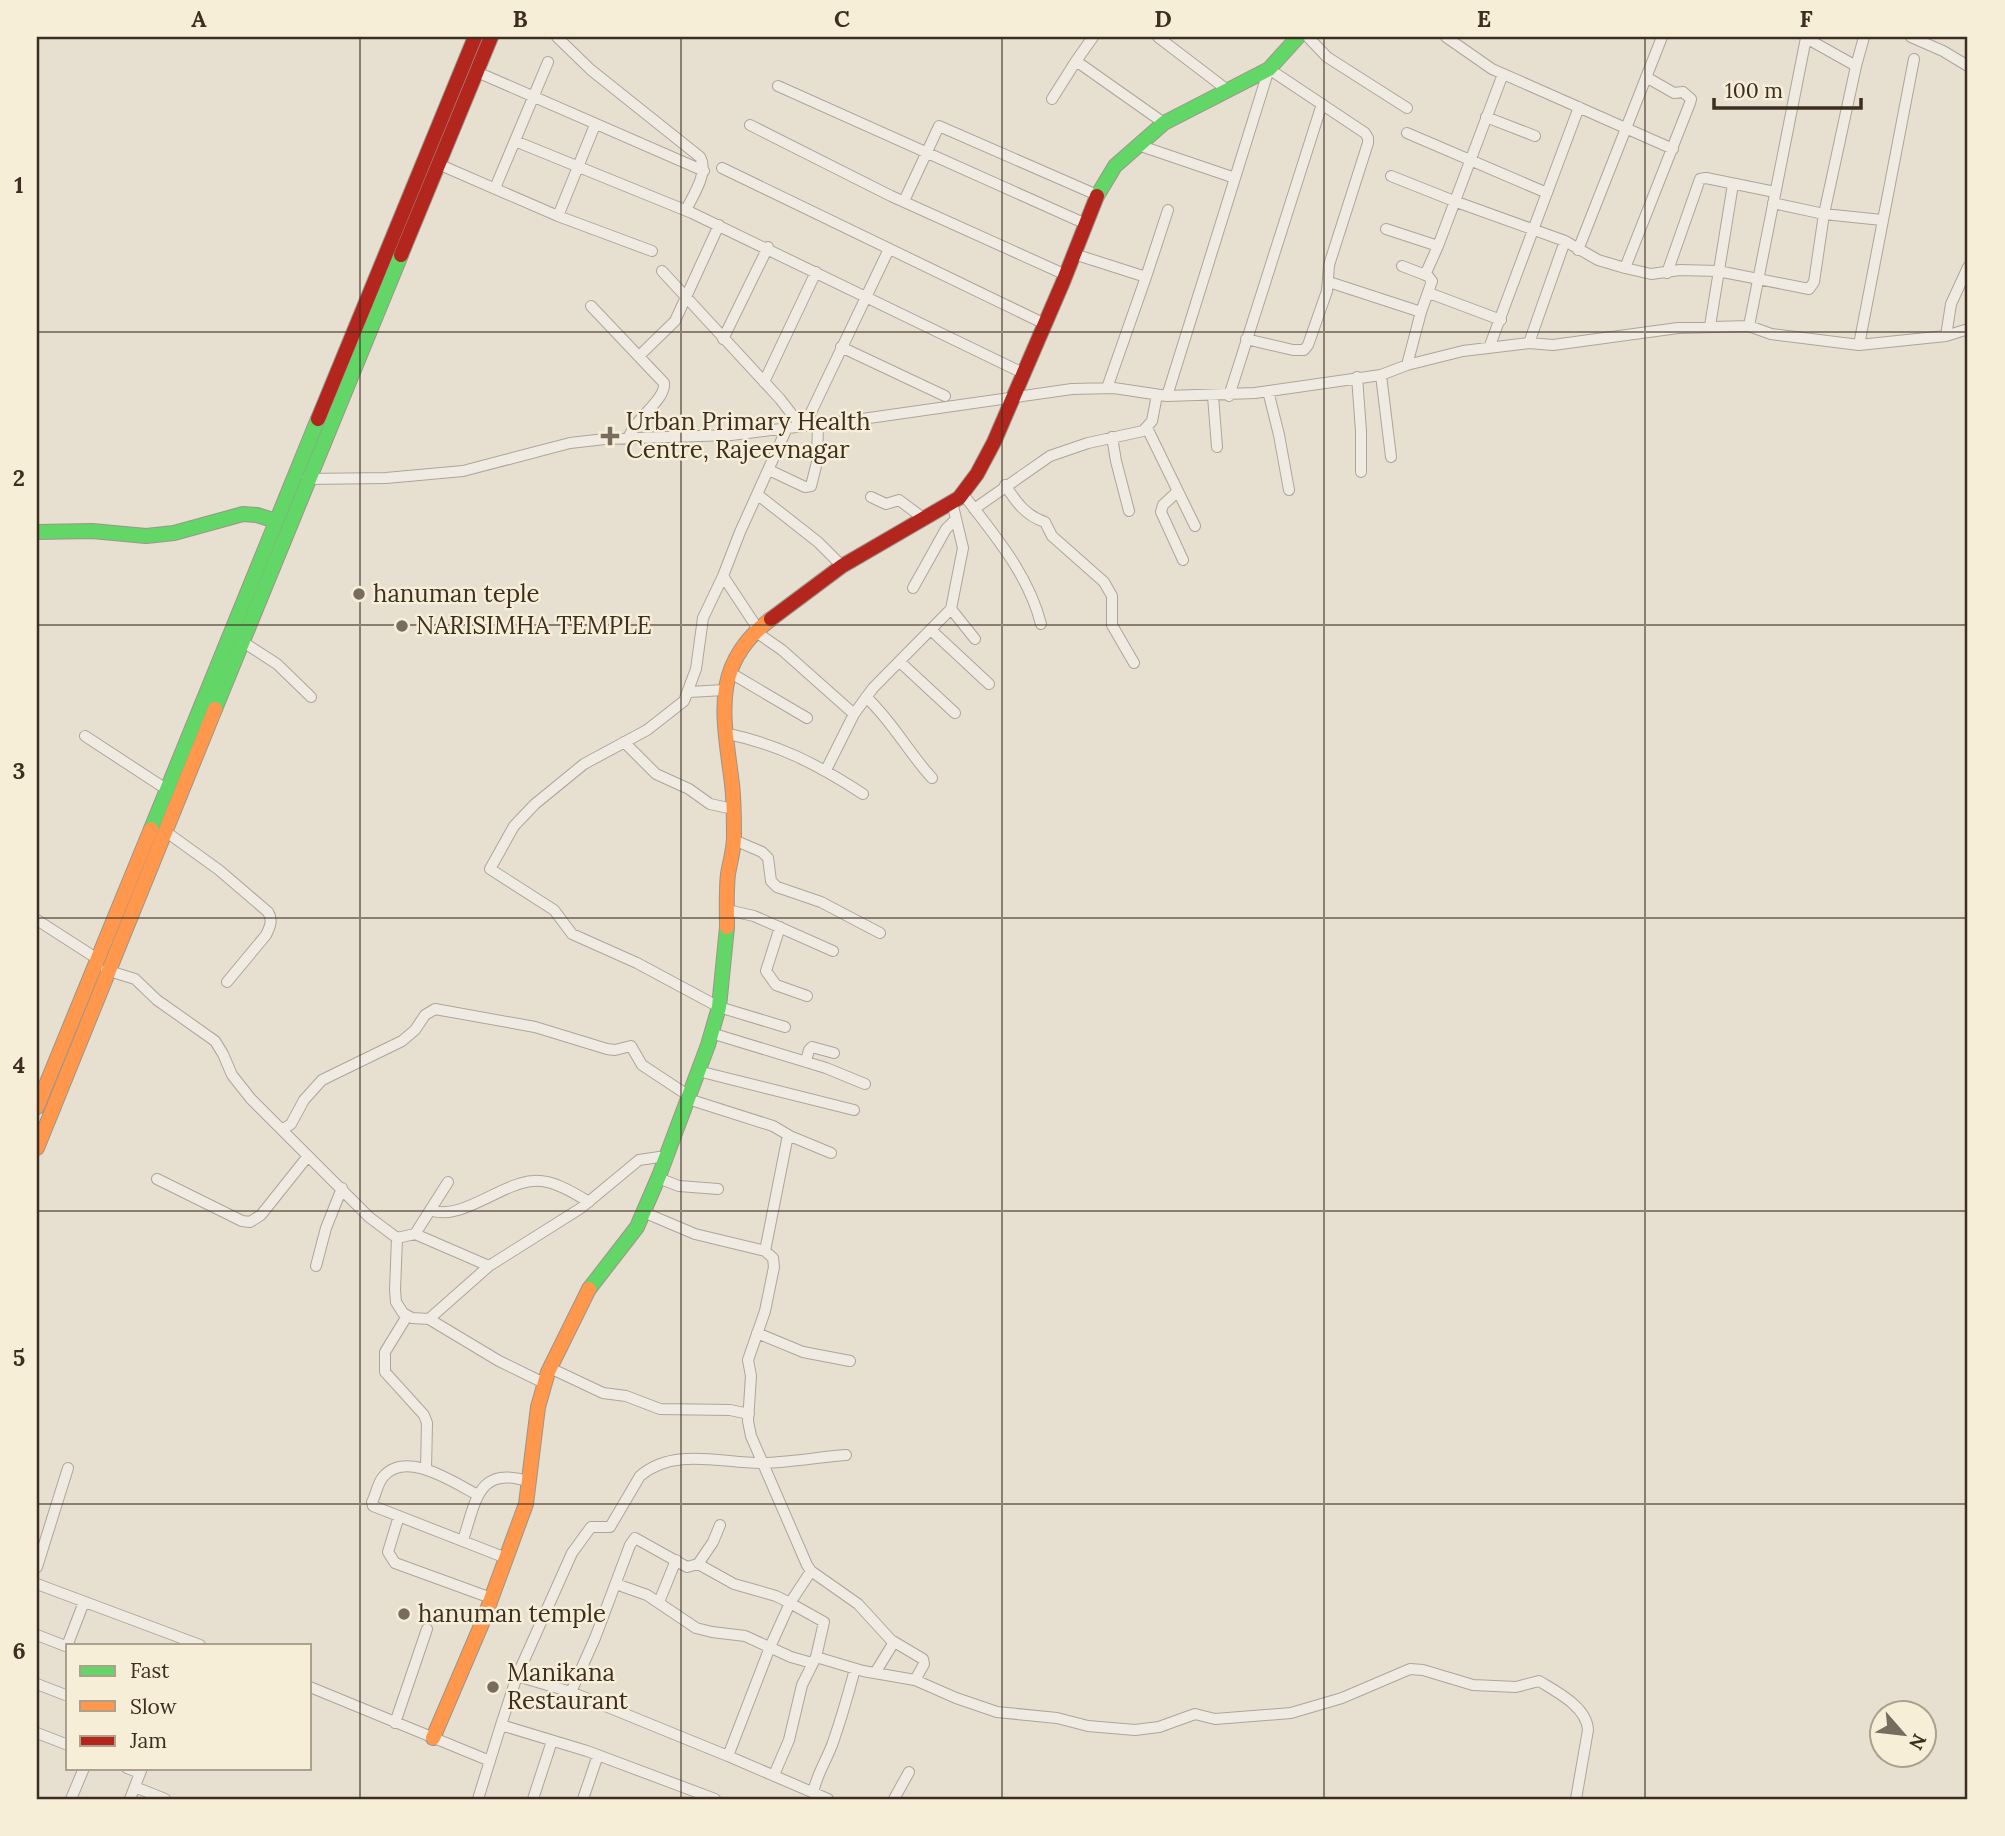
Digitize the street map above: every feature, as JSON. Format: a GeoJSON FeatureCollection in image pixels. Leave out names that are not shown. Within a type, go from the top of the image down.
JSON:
{"type":"FeatureCollection","features":[{"type":"Feature","properties":{"kind":"main road"},"geometry":{"type":"LineString","coordinates":[[37,1148],[99,965],[166,789],[475,37]]}},
{"type":"Feature","properties":{"kind":"main road"},"geometry":{"type":"LineString","coordinates":[[37,1107],[99,965],[165,831],[491,37]]}},
{"type":"Feature","properties":{"kind":"main road"},"geometry":{"type":"LineString","coordinates":[[433,1738],[491,1598],[526,1504],[538,1407],[544,1383],[588,1290],[624,1246],[643,1212],[698,1071],[719,1007],[726,950],[728,875],[734,840],[724,733],[724,690],[735,660],[757,631],[842,566],[957,498],[994,442],[1066,275],[1097,195],[1115,166],[1164,123],[1269,69],[1298,37]]}},
{"type":"Feature","properties":{"kind":"main road"},"geometry":{"type":"LineString","coordinates":[[37,532],[92,531],[146,536],[174,533],[243,514],[276,521]]}},
{"type":"Feature","properties":{"kind":"street"},"geometry":{"type":"LineString","coordinates":[[557,37],[591,70],[700,158],[704,164],[704,172],[686,210]]}},
{"type":"Feature","properties":{"kind":"street"},"geometry":{"type":"LineString","coordinates":[[1052,99],[1093,37]]}},
{"type":"Feature","properties":{"kind":"street"},"geometry":{"type":"LineString","coordinates":[[1158,37],[1171,41],[1226,89]]}},
{"type":"Feature","properties":{"kind":"street"},"geometry":{"type":"LineString","coordinates":[[1308,37],[1327,57],[1407,108]]}},
{"type":"Feature","properties":{"kind":"street"},"geometry":{"type":"LineString","coordinates":[[1446,37],[1482,63],[1503,74],[1673,149]]}},
{"type":"Feature","properties":{"kind":"street"},"geometry":{"type":"LineString","coordinates":[[1578,250],[1662,37]]}},
{"type":"Feature","properties":{"kind":"street"},"geometry":{"type":"LineString","coordinates":[[1749,326],[1805,37],[1856,66]]}},
{"type":"Feature","properties":{"kind":"street"},"geometry":{"type":"LineString","coordinates":[[1391,176],[1565,241],[1598,260],[1625,268],[1651,274],[1680,270],[1718,271],[1812,288],[1824,214],[1864,37]]}},
{"type":"Feature","properties":{"kind":"street"},"geometry":{"type":"LineString","coordinates":[[1911,37],[1968,66]]}},
{"type":"Feature","properties":{"kind":"street"},"geometry":{"type":"LineString","coordinates":[[1859,345],[1914,59]]}},
{"type":"Feature","properties":{"kind":"street"},"geometry":{"type":"LineString","coordinates":[[1076,61],[1164,123]]}},
{"type":"Feature","properties":{"kind":"street"},"geometry":{"type":"LineString","coordinates":[[495,188],[548,62]]}},
{"type":"Feature","properties":{"kind":"street"},"geometry":{"type":"LineString","coordinates":[[974,509],[1050,456],[1147,428],[1152,421],[1235,178],[1269,69],[1365,133],[1368,138],[1329,265],[1329,282],[1311,338],[1304,350],[1246,339]]}},
{"type":"Feature","properties":{"kind":"street"},"geometry":{"type":"LineString","coordinates":[[477,72],[704,172]]}},
{"type":"Feature","properties":{"kind":"street"},"geometry":{"type":"LineString","coordinates":[[1425,275],[1503,74]]}},
{"type":"Feature","properties":{"kind":"street"},"geometry":{"type":"LineString","coordinates":[[1625,268],[1690,99],[1683,92],[1674,93],[1646,77]]}},
{"type":"Feature","properties":{"kind":"street"},"geometry":{"type":"LineString","coordinates":[[778,86],[1086,224]]}},
{"type":"Feature","properties":{"kind":"street"},"geometry":{"type":"LineString","coordinates":[[1229,396],[1322,104]]}},
{"type":"Feature","properties":{"kind":"street"},"geometry":{"type":"LineString","coordinates":[[1489,348],[1579,107]]}},
{"type":"Feature","properties":{"kind":"street"},"geometry":{"type":"LineString","coordinates":[[1486,117],[1535,136]]}},
{"type":"Feature","properties":{"kind":"street"},"geometry":{"type":"LineString","coordinates":[[558,216],[596,125]]}},
{"type":"Feature","properties":{"kind":"street"},"geometry":{"type":"LineString","coordinates":[[750,125],[904,201],[1066,275]]}},
{"type":"Feature","properties":{"kind":"street"},"geometry":{"type":"LineString","coordinates":[[904,201],[935,129],[940,126],[1097,195]]}},
{"type":"Feature","properties":{"kind":"street"},"geometry":{"type":"LineString","coordinates":[[1407,133],[1547,192]]}},
{"type":"Feature","properties":{"kind":"street"},"geometry":{"type":"LineString","coordinates":[[515,141],[686,210],[768,247],[1023,373]]}},
{"type":"Feature","properties":{"kind":"street"},"geometry":{"type":"LineString","coordinates":[[1138,145],[1235,178]]}},
{"type":"Feature","properties":{"kind":"street"},"geometry":{"type":"LineString","coordinates":[[438,164],[558,216],[652,251]]}},
{"type":"Feature","properties":{"kind":"street"},"geometry":{"type":"LineString","coordinates":[[722,168],[1045,324]]}},
{"type":"Feature","properties":{"kind":"street"},"geometry":{"type":"LineString","coordinates":[[1667,273],[1700,179],[1733,184],[1824,214],[1882,220]]}},
{"type":"Feature","properties":{"kind":"street"},"geometry":{"type":"LineString","coordinates":[[1710,326],[1733,184]]}},
{"type":"Feature","properties":{"kind":"street"},"geometry":{"type":"LineString","coordinates":[[1107,388],[1168,210]]}},
{"type":"Feature","properties":{"kind":"street"},"geometry":{"type":"LineString","coordinates":[[639,356],[670,327],[719,225]]}},
{"type":"Feature","properties":{"kind":"street"},"geometry":{"type":"LineString","coordinates":[[1386,229],[1438,246]]}},
{"type":"Feature","properties":{"kind":"street"},"geometry":{"type":"LineString","coordinates":[[1529,343],[1565,241]]}},
{"type":"Feature","properties":{"kind":"street"},"geometry":{"type":"LineString","coordinates":[[723,339],[768,247]]}},
{"type":"Feature","properties":{"kind":"street"},"geometry":{"type":"LineString","coordinates":[[803,425],[889,249]]}},
{"type":"Feature","properties":{"kind":"street"},"geometry":{"type":"LineString","coordinates":[[1074,254],[1146,277]]}},
{"type":"Feature","properties":{"kind":"street"},"geometry":{"type":"LineString","coordinates":[[1402,266],[1425,275],[1432,281],[1407,365]]}},
{"type":"Feature","properties":{"kind":"street"},"geometry":{"type":"LineString","coordinates":[[1946,336],[1951,304],[1968,267]]}},
{"type":"Feature","properties":{"kind":"street"},"geometry":{"type":"LineString","coordinates":[[662,271],[803,425]]}},
{"type":"Feature","properties":{"kind":"street"},"geometry":{"type":"LineString","coordinates":[[764,382],[816,272]]}},
{"type":"Feature","properties":{"kind":"street"},"geometry":{"type":"LineString","coordinates":[[1329,282],[1421,312]]}},
{"type":"Feature","properties":{"kind":"street"},"geometry":{"type":"LineString","coordinates":[[1429,293],[1501,320]]}},
{"type":"Feature","properties":{"kind":"street"},"geometry":{"type":"LineString","coordinates":[[591,306],[662,380],[665,390],[631,429],[628,439]]}},
{"type":"Feature","properties":{"kind":"street"},"geometry":{"type":"LineString","coordinates":[[294,475],[309,480],[386,478],[463,471],[570,443],[704,438],[931,410],[1072,389],[1107,388],[1162,396],[1229,396],[1381,374],[1463,351],[1529,343],[1553,345],[1625,334],[1710,326],[1749,326],[1771,334],[1859,345],[1946,336],[1968,329]]}},
{"type":"Feature","properties":{"kind":"street"},"geometry":{"type":"LineString","coordinates":[[841,347],[945,396]]}},
{"type":"Feature","properties":{"kind":"street"},"geometry":{"type":"LineString","coordinates":[[1381,374],[1391,457]]}},
{"type":"Feature","properties":{"kind":"street"},"geometry":{"type":"LineString","coordinates":[[1357,377],[1361,472]]}},
{"type":"Feature","properties":{"kind":"street"},"geometry":{"type":"LineString","coordinates":[[1268,391],[1289,490]]}},
{"type":"Feature","properties":{"kind":"street"},"geometry":{"type":"LineString","coordinates":[[1213,396],[1217,447]]}},
{"type":"Feature","properties":{"kind":"street"},"geometry":{"type":"LineString","coordinates":[[769,470],[805,487],[811,486],[818,451],[818,424]]}},
{"type":"Feature","properties":{"kind":"street"},"geometry":{"type":"LineString","coordinates":[[785,1027],[719,1007],[637,963],[572,934],[554,910],[490,869],[514,826],[535,804],[583,764],[662,720],[684,701],[696,669],[704,618],[787,428]]}},
{"type":"Feature","properties":{"kind":"street"},"geometry":{"type":"LineString","coordinates":[[1147,428],[1195,526]]}},
{"type":"Feature","properties":{"kind":"street"},"geometry":{"type":"LineString","coordinates":[[1112,437],[1129,511]]}},
{"type":"Feature","properties":{"kind":"street"},"geometry":{"type":"LineString","coordinates":[[1005,485],[1020,508],[1033,518],[1045,522],[1052,536],[1104,582],[1112,596],[1112,625],[1134,663]]}},
{"type":"Feature","properties":{"kind":"street"},"geometry":{"type":"LineString","coordinates":[[1177,492],[1163,505],[1161,512],[1182,560]]}},
{"type":"Feature","properties":{"kind":"street"},"geometry":{"type":"LineString","coordinates":[[758,495],[818,542],[842,566]]}},
{"type":"Feature","properties":{"kind":"street"},"geometry":{"type":"LineString","coordinates":[[871,497],[886,504],[899,500],[923,518]]}},
{"type":"Feature","properties":{"kind":"street"},"geometry":{"type":"LineString","coordinates":[[957,498],[974,509],[993,531],[1024,578],[1036,603],[1041,624]]}},
{"type":"Feature","properties":{"kind":"street"},"geometry":{"type":"LineString","coordinates":[[826,770],[854,714],[866,697],[951,610],[963,548],[956,519],[957,498]]}},
{"type":"Feature","properties":{"kind":"street"},"geometry":{"type":"LineString","coordinates":[[913,588],[946,529],[956,519]]}},
{"type":"Feature","properties":{"kind":"street"},"geometry":{"type":"LineString","coordinates":[[723,576],[757,631],[854,714]]}},
{"type":"Feature","properties":{"kind":"street"},"geometry":{"type":"LineString","coordinates":[[951,610],[975,639]]}},
{"type":"Feature","properties":{"kind":"street"},"geometry":{"type":"LineString","coordinates":[[931,630],[989,684]]}},
{"type":"Feature","properties":{"kind":"street"},"geometry":{"type":"LineString","coordinates":[[243,642],[276,663],[311,697]]}},
{"type":"Feature","properties":{"kind":"street"},"geometry":{"type":"LineString","coordinates":[[900,663],[955,713]]}},
{"type":"Feature","properties":{"kind":"street"},"geometry":{"type":"LineString","coordinates":[[729,672],[807,718]]}},
{"type":"Feature","properties":{"kind":"street"},"geometry":{"type":"LineString","coordinates":[[689,692],[724,690]]}},
{"type":"Feature","properties":{"kind":"street"},"geometry":{"type":"LineString","coordinates":[[866,697],[887,716],[915,760],[932,778]]}},
{"type":"Feature","properties":{"kind":"street"},"geometry":{"type":"LineString","coordinates":[[724,733],[774,746],[826,770],[863,794]]}},
{"type":"Feature","properties":{"kind":"street"},"geometry":{"type":"LineString","coordinates":[[85,736],[166,789]]}},
{"type":"Feature","properties":{"kind":"street"},"geometry":{"type":"LineString","coordinates":[[624,742],[656,774],[689,789],[710,804],[733,809]]}},
{"type":"Feature","properties":{"kind":"street"},"geometry":{"type":"LineString","coordinates":[[165,831],[219,870],[271,916],[266,935],[227,982]]}},
{"type":"Feature","properties":{"kind":"street"},"geometry":{"type":"LineString","coordinates":[[734,840],[765,855],[770,862],[771,881],[778,887],[821,902],[880,933]]}},
{"type":"Feature","properties":{"kind":"street"},"geometry":{"type":"LineString","coordinates":[[727,910],[754,916],[833,951]]}},
{"type":"Feature","properties":{"kind":"street"},"geometry":{"type":"LineString","coordinates":[[37,920],[99,965],[135,979],[157,1000],[215,1041],[238,1083],[369,1217],[397,1238],[415,1234],[489,1266]]}},
{"type":"Feature","properties":{"kind":"street"},"geometry":{"type":"LineString","coordinates":[[780,927],[766,971],[776,985],[807,996]]}},
{"type":"Feature","properties":{"kind":"street"},"geometry":{"type":"LineString","coordinates":[[282,1130],[291,1124],[304,1100],[322,1080],[402,1041],[415,1030],[429,1010],[435,1009],[535,1027],[607,1049],[631,1046],[642,1065],[688,1097],[760,1122],[831,1153]]}},
{"type":"Feature","properties":{"kind":"street"},"geometry":{"type":"LineString","coordinates":[[711,1033],[806,1061],[865,1084]]}},
{"type":"Feature","properties":{"kind":"street"},"geometry":{"type":"LineString","coordinates":[[806,1061],[812,1047],[834,1054]]}},
{"type":"Feature","properties":{"kind":"street"},"geometry":{"type":"LineString","coordinates":[[698,1071],[854,1110]]}},
{"type":"Feature","properties":{"kind":"street"},"geometry":{"type":"LineString","coordinates":[[765,1251],[788,1135]]}},
{"type":"Feature","properties":{"kind":"street"},"geometry":{"type":"LineString","coordinates":[[157,1179],[242,1221],[250,1222],[257,1220],[308,1156]]}},
{"type":"Feature","properties":{"kind":"street"},"geometry":{"type":"LineString","coordinates":[[429,1319],[489,1266],[589,1202],[639,1160],[666,1156]]}},
{"type":"Feature","properties":{"kind":"street"},"geometry":{"type":"LineString","coordinates":[[658,1178],[679,1186],[718,1189]]}},
{"type":"Feature","properties":{"kind":"street"},"geometry":{"type":"LineString","coordinates":[[430,1210],[444,1213],[461,1209],[493,1193],[534,1180],[553,1185],[589,1202]]}},
{"type":"Feature","properties":{"kind":"street"},"geometry":{"type":"LineString","coordinates":[[415,1234],[448,1182]]}},
{"type":"Feature","properties":{"kind":"street"},"geometry":{"type":"LineString","coordinates":[[316,1266],[326,1228],[342,1188]]}},
{"type":"Feature","properties":{"kind":"street"},"geometry":{"type":"LineString","coordinates":[[643,1212],[695,1234],[765,1251],[773,1258],[774,1267],[765,1311],[748,1360],[751,1376],[751,1436],[801,1556],[811,1571],[858,1604],[894,1642],[923,1659],[915,1680]]}},
{"type":"Feature","properties":{"kind":"street"},"geometry":{"type":"LineString","coordinates":[[397,1238],[396,1302],[399,1309],[407,1316],[429,1319],[544,1383]]}},
{"type":"Feature","properties":{"kind":"street"},"geometry":{"type":"LineString","coordinates":[[407,1316],[385,1352],[385,1372],[424,1415],[427,1423],[426,1469]]}},
{"type":"Feature","properties":{"kind":"street"},"geometry":{"type":"LineString","coordinates":[[757,1333],[803,1352],[850,1361]]}},
{"type":"Feature","properties":{"kind":"street"},"geometry":{"type":"LineString","coordinates":[[550,1368],[603,1393],[626,1396],[660,1409],[730,1410],[749,1414]]}},
{"type":"Feature","properties":{"kind":"street"},"geometry":{"type":"LineString","coordinates":[[478,1799],[517,1676],[572,1552],[591,1527],[610,1527],[640,1476],[664,1463],[678,1460],[717,1459],[761,1463],[846,1454]]}},
{"type":"Feature","properties":{"kind":"street"},"geometry":{"type":"LineString","coordinates":[[478,1495],[426,1469],[410,1465],[383,1477],[372,1502],[373,1506],[506,1558]]}},
{"type":"Feature","properties":{"kind":"street"},"geometry":{"type":"LineString","coordinates":[[37,1567],[68,1468]]}},
{"type":"Feature","properties":{"kind":"street"},"geometry":{"type":"LineString","coordinates":[[463,1540],[478,1495],[484,1486],[506,1476],[530,1482]]}},
{"type":"Feature","properties":{"kind":"street"},"geometry":{"type":"LineString","coordinates":[[399,1516],[388,1552],[395,1563],[491,1598]]}},
{"type":"Feature","properties":{"kind":"street"},"geometry":{"type":"LineString","coordinates":[[571,1692],[629,1545],[635,1538],[690,1568],[698,1564],[713,1542],[720,1525]]}},
{"type":"Feature","properties":{"kind":"street"},"geometry":{"type":"LineString","coordinates":[[659,1602],[676,1560]]}},
{"type":"Feature","properties":{"kind":"street"},"geometry":{"type":"LineString","coordinates":[[698,1564],[734,1584],[776,1596],[824,1622],[814,1660],[796,1703],[789,1740],[775,1775]]}},
{"type":"Feature","properties":{"kind":"street"},"geometry":{"type":"LineString","coordinates":[[727,1756],[770,1647],[790,1603],[811,1571]]}},
{"type":"Feature","properties":{"kind":"street"},"geometry":{"type":"LineString","coordinates":[[37,1584],[188,1643]]}},
{"type":"Feature","properties":{"kind":"street"},"geometry":{"type":"LineString","coordinates":[[615,1584],[647,1595],[696,1628],[745,1636],[770,1647],[814,1660],[915,1680],[997,1712],[1057,1718],[1088,1726],[1135,1730],[1159,1727],[1195,1714],[1219,1718],[1291,1713],[1352,1694],[1410,1669],[1423,1670],[1473,1685],[1516,1687],[1539,1681],[1574,1706],[1588,1721],[1576,1799]]}},
{"type":"Feature","properties":{"kind":"street"},"geometry":{"type":"LineString","coordinates":[[69,1644],[84,1602]]}},
{"type":"Feature","properties":{"kind":"street"},"geometry":{"type":"LineString","coordinates":[[395,1723],[427,1629]]}},
{"type":"Feature","properties":{"kind":"street"},"geometry":{"type":"LineString","coordinates":[[37,1635],[66,1645]]}},
{"type":"Feature","properties":{"kind":"street"},"geometry":{"type":"LineString","coordinates":[[875,1673],[894,1642]]}},
{"type":"Feature","properties":{"kind":"street"},"geometry":{"type":"LineString","coordinates":[[813,1792],[818,1772],[841,1721],[855,1669]]}},
{"type":"Feature","properties":{"kind":"street"},"geometry":{"type":"LineString","coordinates":[[517,1676],[571,1692],[828,1799]]}},
{"type":"Feature","properties":{"kind":"street"},"geometry":{"type":"LineString","coordinates":[[37,1684],[66,1695]]}},
{"type":"Feature","properties":{"kind":"street"},"geometry":{"type":"LineString","coordinates":[[312,1688],[490,1761]]}},
{"type":"Feature","properties":{"kind":"street"},"geometry":{"type":"LineString","coordinates":[[501,1726],[598,1755],[715,1799]]}},
{"type":"Feature","properties":{"kind":"street"},"geometry":{"type":"LineString","coordinates":[[37,1732],[66,1744]]}},
{"type":"Feature","properties":{"kind":"street"},"geometry":{"type":"LineString","coordinates":[[533,1799],[552,1741]]}},
{"type":"Feature","properties":{"kind":"street"},"geometry":{"type":"LineString","coordinates":[[587,1798],[598,1755]]}},
{"type":"Feature","properties":{"kind":"street"},"geometry":{"type":"LineString","coordinates":[[71,1799],[83,1770]]}},
{"type":"Feature","properties":{"kind":"street"},"geometry":{"type":"LineString","coordinates":[[130,1799],[141,1770]]}},
{"type":"Feature","properties":{"kind":"street"},"geometry":{"type":"LineString","coordinates":[[894,1799],[909,1772]]}},
{"type":"Feature","properties":{"kind":"street"},"geometry":{"type":"LineString","coordinates":[[135,1787],[165,1799]]}},
{"type":"Feature","properties":{"kind":"traffic: fast"},"geometry":{"type":"LineString","coordinates":[[1097,196],[1115,166],[1164,123],[1269,69],[1298,37]]}},
{"type":"Feature","properties":{"kind":"traffic: fast"},"geometry":{"type":"LineString","coordinates":[[215,709],[401,255]]}},
{"type":"Feature","properties":{"kind":"traffic: fast"},"geometry":{"type":"LineString","coordinates":[[151,829],[318,419]]}},
{"type":"Feature","properties":{"kind":"traffic: fast"},"geometry":{"type":"LineString","coordinates":[[37,532],[92,531],[146,536],[174,533],[243,514],[276,521]]}},
{"type":"Feature","properties":{"kind":"traffic: fast"},"geometry":{"type":"LineString","coordinates":[[589,1289],[637,1227],[659,1176],[708,1045],[719,1007],[727,927]]}},
{"type":"Feature","properties":{"kind":"traffic: slow"},"geometry":{"type":"LineString","coordinates":[[727,927],[727,880],[734,824],[733,790],[724,715],[725,694],[729,674],[738,655],[751,637],[771,619]]}},
{"type":"Feature","properties":{"kind":"traffic: slow"},"geometry":{"type":"LineString","coordinates":[[37,1148],[215,709]]}},
{"type":"Feature","properties":{"kind":"traffic: slow"},"geometry":{"type":"LineString","coordinates":[[37,1107],[151,829]]}},
{"type":"Feature","properties":{"kind":"traffic: slow"},"geometry":{"type":"LineString","coordinates":[[433,1738],[483,1621],[526,1504],[538,1407],[548,1372],[589,1289]]}},
{"type":"Feature","properties":{"kind":"traffic: jam"},"geometry":{"type":"LineString","coordinates":[[318,419],[475,37]]}},
{"type":"Feature","properties":{"kind":"traffic: jam"},"geometry":{"type":"LineString","coordinates":[[401,255],[491,37]]}},
{"type":"Feature","properties":{"kind":"traffic: jam"},"geometry":{"type":"LineString","coordinates":[[771,619],[842,566],[959,498],[977,474],[994,442],[1097,196]]}},
{"type":"Feature","properties":{"kind":"place","name":"Urban Primary Health Centre, Rajeevnagar"},"geometry":{"type":"Point","coordinates":[610,436]}},
{"type":"Feature","properties":{"kind":"place","name":"hanuman teple"},"geometry":{"type":"Point","coordinates":[359,594]}},
{"type":"Feature","properties":{"kind":"place","name":"NARISIMHA TEMPLE"},"geometry":{"type":"Point","coordinates":[402,626]}},
{"type":"Feature","properties":{"kind":"place","name":"hanuman temple"},"geometry":{"type":"Point","coordinates":[404,1614]}},
{"type":"Feature","properties":{"kind":"place","name":"Manikana Restaurant"},"geometry":{"type":"Point","coordinates":[493,1687]}}]}
